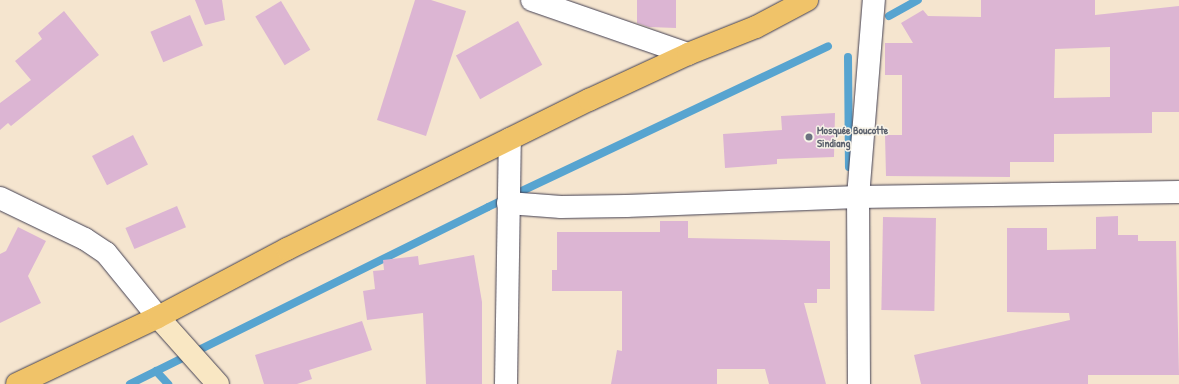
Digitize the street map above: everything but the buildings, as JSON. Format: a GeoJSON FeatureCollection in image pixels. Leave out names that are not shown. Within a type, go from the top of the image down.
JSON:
{"type":"FeatureCollection","features":[{"type":"Feature","properties":{"kind":"main road"},"geometry":{"type":"LineString","coordinates":[[17,384],[158,317],[287,249],[510,138],[688,54],[756,27],[801,1]]}},
{"type":"Feature","properties":{"kind":"street"},"geometry":{"type":"LineString","coordinates":[[532,0],[688,54]]}},
{"type":"Feature","properties":{"kind":"street"},"geometry":{"type":"LineString","coordinates":[[859,384],[858,198],[874,0]]}},
{"type":"Feature","properties":{"kind":"street"},"geometry":{"type":"LineString","coordinates":[[506,384],[510,138]]}},
{"type":"Feature","properties":{"kind":"street"},"geometry":{"type":"LineString","coordinates":[[508,203],[561,207],[776,202],[858,198],[1179,192]]}},
{"type":"Feature","properties":{"kind":"street"},"geometry":{"type":"LineString","coordinates":[[0,198],[85,239],[106,253],[158,317],[218,384]]}},
{"type":"Feature","properties":{"kind":"waterway"},"geometry":{"type":"LineString","coordinates":[[889,16],[918,0]]}},
{"type":"Feature","properties":{"kind":"waterway"},"geometry":{"type":"LineString","coordinates":[[130,384],[488,207],[828,46]]}},
{"type":"Feature","properties":{"kind":"waterway"},"geometry":{"type":"LineString","coordinates":[[848,57],[849,167]]}},
{"type":"Feature","properties":{"kind":"waterway"},"geometry":{"type":"LineString","coordinates":[[156,371],[168,384]]}},
{"type":"Feature","properties":{"kind":"place","name":"Mosquée Boucotte Sindiang"},"geometry":{"type":"Point","coordinates":[809,137]}}]}
